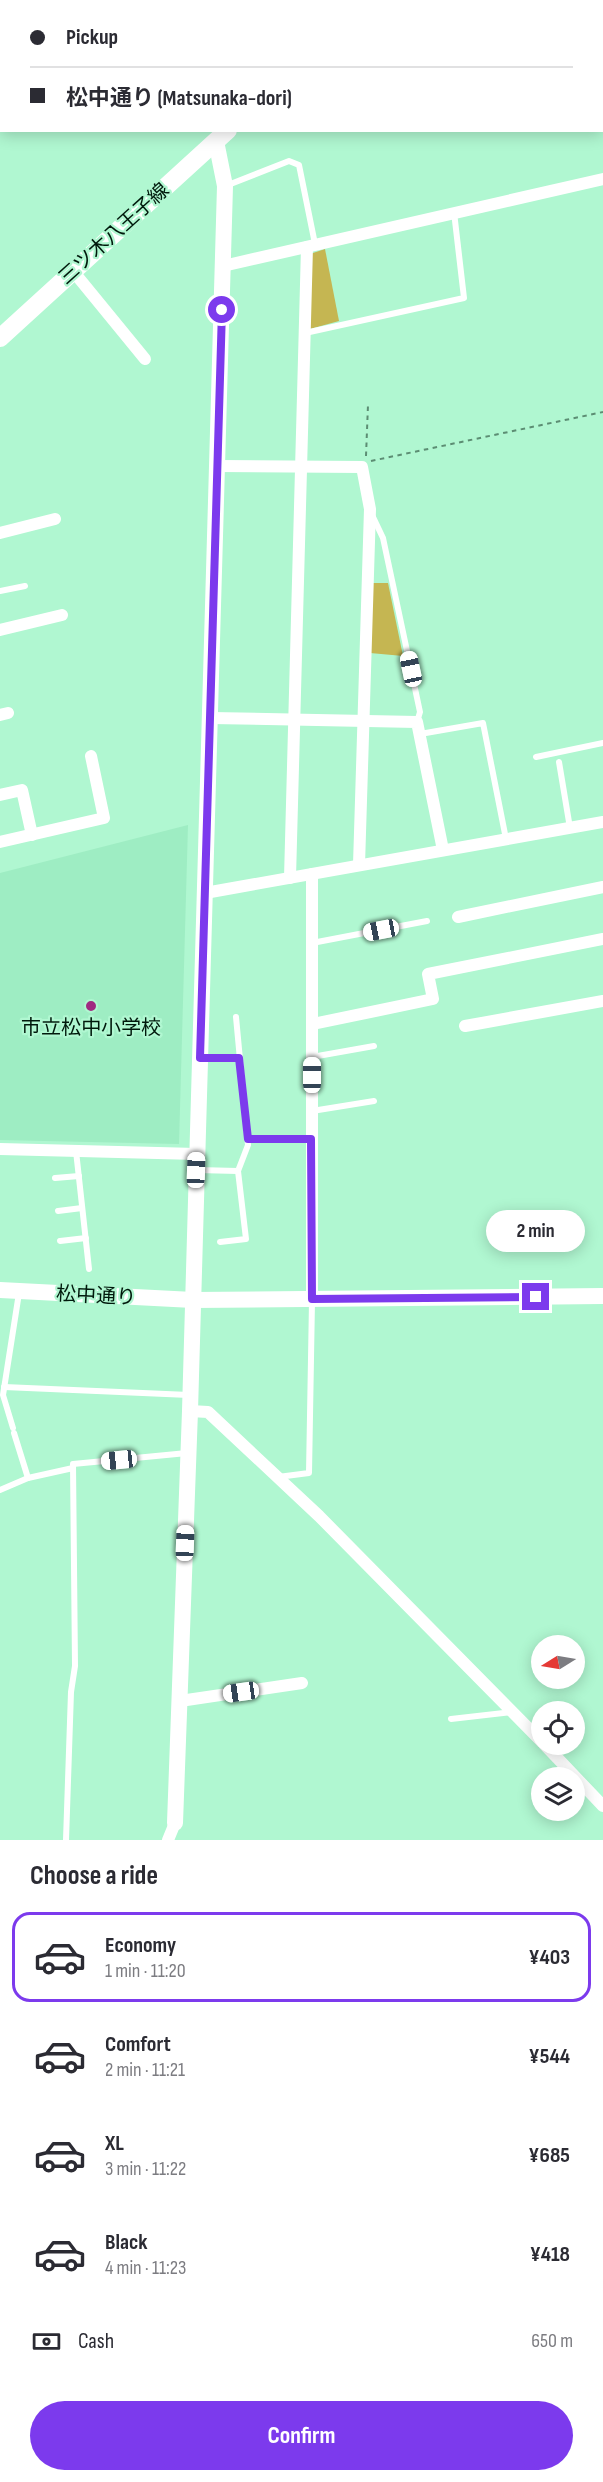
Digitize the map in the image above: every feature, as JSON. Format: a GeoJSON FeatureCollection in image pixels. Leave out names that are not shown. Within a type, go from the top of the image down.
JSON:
{"type":"FeatureCollection","features":[{"type":"Feature","properties":{"kind":"main road","name":"三ツ木八王子線"},"geometry":{"type":"LineString","coordinates":[[0,338],[222,136]]}},
{"type":"Feature","properties":{"kind":"street"},"geometry":{"type":"LineString","coordinates":[[169,1840],[175,1823],[190,1403],[218,466],[225,186],[222,136]]}},
{"type":"Feature","properties":{"kind":"street"},"geometry":{"type":"LineString","coordinates":[[223,266],[603,179]]}},
{"type":"Feature","properties":{"kind":"street"},"geometry":{"type":"LineString","coordinates":[[290,878],[304,333],[311,246]]}},
{"type":"Feature","properties":{"kind":"street"},"geometry":{"type":"LineString","coordinates":[[73,271],[145,359]]}},
{"type":"Feature","properties":{"kind":"street"},"geometry":{"type":"LineString","coordinates":[[218,466],[362,467],[370,509],[359,865]]}},
{"type":"Feature","properties":{"kind":"street"},"geometry":{"type":"LineString","coordinates":[[0,533],[56,519]]}},
{"type":"Feature","properties":{"kind":"street"},"geometry":{"type":"LineString","coordinates":[[0,630],[62,615]]}},
{"type":"Feature","properties":{"kind":"street"},"geometry":{"type":"LineString","coordinates":[[211,718],[363,721],[418,728],[443,850]]}},
{"type":"Feature","properties":{"kind":"street"},"geometry":{"type":"LineString","coordinates":[[0,842],[104,818],[91,756]]}},
{"type":"Feature","properties":{"kind":"street"},"geometry":{"type":"LineString","coordinates":[[0,795],[22,790],[32,835]]}},
{"type":"Feature","properties":{"kind":"street"},"geometry":{"type":"LineString","coordinates":[[205,893],[603,822]]}},
{"type":"Feature","properties":{"kind":"street"},"geometry":{"type":"LineString","coordinates":[[312,874],[312,1299]]}},
{"type":"Feature","properties":{"kind":"street"},"geometry":{"type":"LineString","coordinates":[[458,917],[603,887]]}},
{"type":"Feature","properties":{"kind":"street"},"geometry":{"type":"LineString","coordinates":[[313,1024],[433,999],[428,974],[603,939]]}},
{"type":"Feature","properties":{"kind":"street"},"geometry":{"type":"LineString","coordinates":[[465,1026],[603,1001]]}},
{"type":"Feature","properties":{"kind":"street"},"geometry":{"type":"LineString","coordinates":[[0,1149],[76,1151],[196,1162]]}},
{"type":"Feature","properties":{"kind":"street","name":"松中通り"},"geometry":{"type":"LineString","coordinates":[[0,1290],[193,1300],[603,1296]]}},
{"type":"Feature","properties":{"kind":"street"},"geometry":{"type":"LineString","coordinates":[[190,1403],[208,1412],[278,1477],[531,1731]]}},
{"type":"Feature","properties":{"kind":"street"},"geometry":{"type":"LineString","coordinates":[[180,1701],[302,1683]]}},
{"type":"Feature","properties":{"kind":"street"},"geometry":{"type":"LineString","coordinates":[[554,1755],[603,1806]]}},
{"type":"Feature","properties":{"kind":"lane"},"geometry":{"type":"LineString","coordinates":[[225,186],[289,161],[298,165],[311,246]]}},
{"type":"Feature","properties":{"kind":"lane"},"geometry":{"type":"LineString","coordinates":[[304,333],[464,298],[454,212]]}},
{"type":"Feature","properties":{"kind":"lane"},"geometry":{"type":"LineString","coordinates":[[370,509],[385,549],[420,712],[418,728],[483,723],[506,839]]}},
{"type":"Feature","properties":{"kind":"lane"},"geometry":{"type":"LineString","coordinates":[[0,591],[25,586]]}},
{"type":"Feature","properties":{"kind":"lane"},"geometry":{"type":"LineString","coordinates":[[536,757],[603,743]]}},
{"type":"Feature","properties":{"kind":"lane"},"geometry":{"type":"LineString","coordinates":[[559,762],[570,828]]}},
{"type":"Feature","properties":{"kind":"lane"},"geometry":{"type":"LineString","coordinates":[[312,943],[427,921]]}},
{"type":"Feature","properties":{"kind":"lane"},"geometry":{"type":"LineString","coordinates":[[220,1242],[246,1239],[238,1171],[248,1139],[236,1017]]}},
{"type":"Feature","properties":{"kind":"lane"},"geometry":{"type":"LineString","coordinates":[[312,1057],[374,1046]]}},
{"type":"Feature","properties":{"kind":"lane"},"geometry":{"type":"LineString","coordinates":[[200,1058],[239,1058]]}},
{"type":"Feature","properties":{"kind":"lane"},"geometry":{"type":"LineString","coordinates":[[312,1112],[374,1101]]}},
{"type":"Feature","properties":{"kind":"lane"},"geometry":{"type":"LineString","coordinates":[[248,1139],[311,1139]]}},
{"type":"Feature","properties":{"kind":"lane"},"geometry":{"type":"LineString","coordinates":[[76,1151],[89,1269]]}},
{"type":"Feature","properties":{"kind":"lane"},"geometry":{"type":"LineString","coordinates":[[196,1162],[238,1171]]}},
{"type":"Feature","properties":{"kind":"lane"},"geometry":{"type":"LineString","coordinates":[[55,1178],[79,1176]]}},
{"type":"Feature","properties":{"kind":"lane"},"geometry":{"type":"LineString","coordinates":[[58,1211],[82,1208]]}},
{"type":"Feature","properties":{"kind":"lane"},"geometry":{"type":"LineString","coordinates":[[60,1241],[86,1238]]}},
{"type":"Feature","properties":{"kind":"lane"},"geometry":{"type":"LineString","coordinates":[[19,1292],[3,1395],[28,1478]]}},
{"type":"Feature","properties":{"kind":"lane"},"geometry":{"type":"LineString","coordinates":[[278,1477],[309,1473],[312,1299]]}},
{"type":"Feature","properties":{"kind":"lane"},"geometry":{"type":"LineString","coordinates":[[4,1387],[190,1403]]}},
{"type":"Feature","properties":{"kind":"lane"},"geometry":{"type":"LineString","coordinates":[[66,1840],[71,1692],[75,1666],[73,1464],[188,1453]]}},
{"type":"Feature","properties":{"kind":"lane"},"geometry":{"type":"LineString","coordinates":[[0,1490],[28,1478],[73,1468]]}},
{"type":"Feature","properties":{"kind":"lane"},"geometry":{"type":"LineString","coordinates":[[452,1719],[513,1712]]}},
{"type":"Feature","properties":{"kind":"path"},"geometry":{"type":"LineString","coordinates":[[368,405],[366,462],[603,412]]}},
{"type":"Feature","properties":{"kind":"shaded area"},"geometry":{"type":"Polygon","coordinates":[[[325,249],[339,321],[310,329],[310,254],[325,249]]]}},
{"type":"Feature","properties":{"kind":"shaded area"},"geometry":{"type":"Polygon","coordinates":[[[371,583],[388,583],[403,656],[370,653],[371,583]]]}},
{"type":"Feature","properties":{"kind":"shaded area","name":"市立松中小学校"},"geometry":{"type":"Polygon","coordinates":[[[188,825],[179,1144],[0,1140],[0,873],[188,825]]]}},
{"type":"Feature","properties":{"kind":"place","name":"市立松中小学校"},"geometry":{"type":"Point","coordinates":[91,1006]}},
{"type":"Feature","properties":{"kind":"route"},"geometry":{"type":"LineString","coordinates":[[222,310],[200,1058],[239,1058],[248,1139],[311,1139],[312,1299],[536,1297]]}}]}
